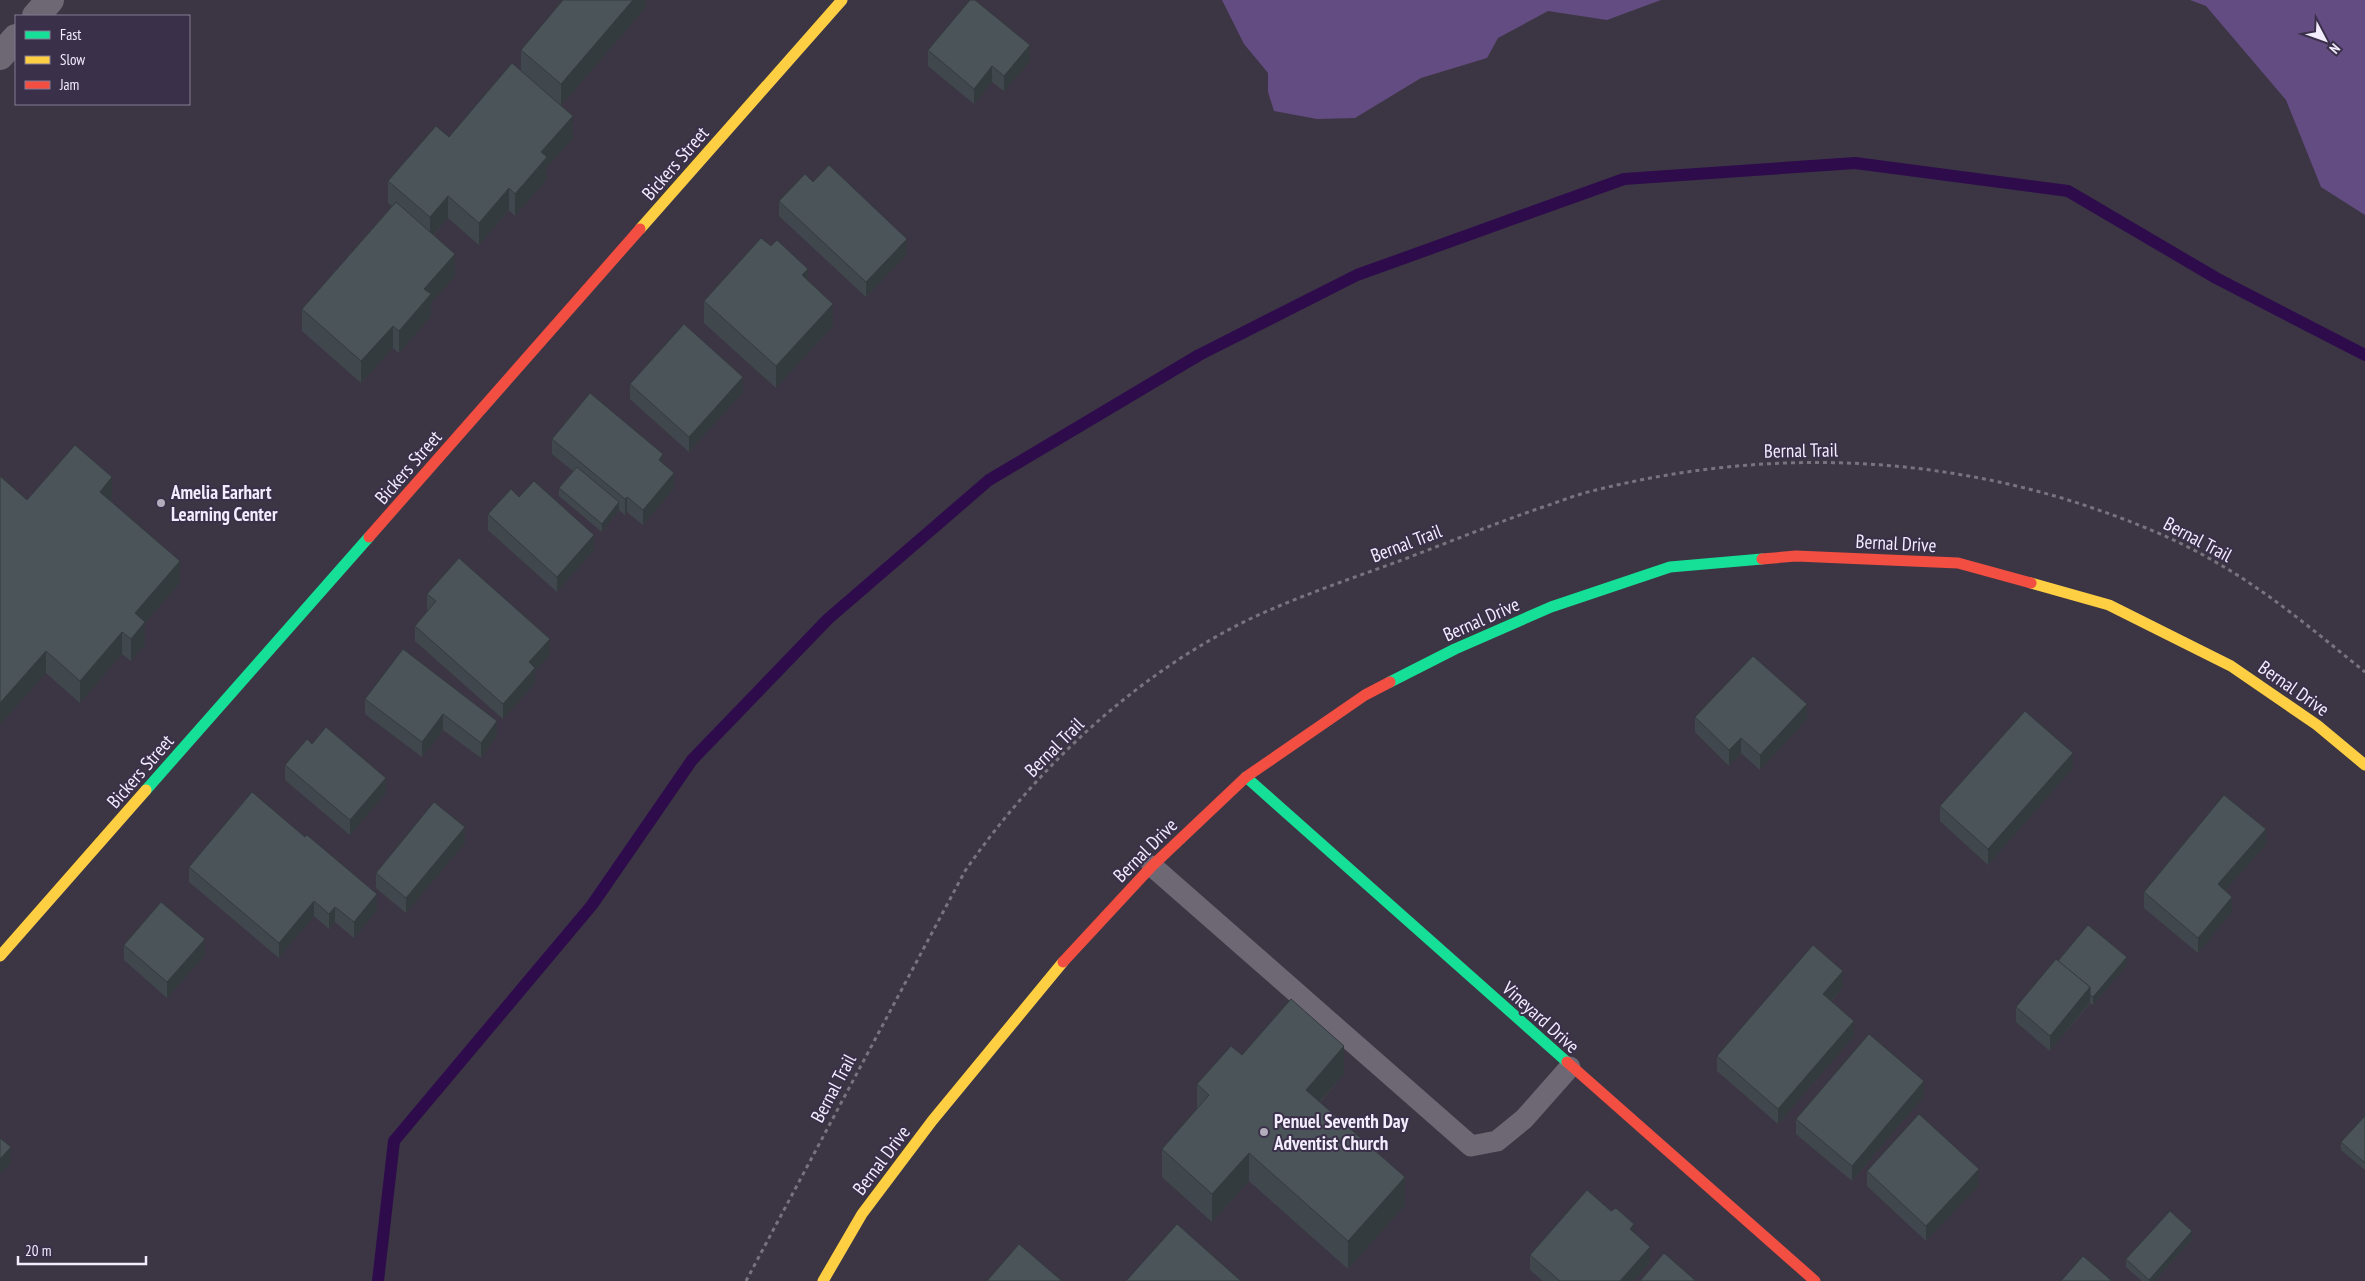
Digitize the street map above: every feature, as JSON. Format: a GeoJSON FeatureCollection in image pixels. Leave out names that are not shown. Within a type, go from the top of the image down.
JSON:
{"type":"FeatureCollection","features":[{"type":"Feature","properties":{"kind":"street"},"geometry":{"type":"LineString","coordinates":[[37,15],[50,0]]}},
{"type":"Feature","properties":{"kind":"street","name":"Bickers Street"},"geometry":{"type":"LineString","coordinates":[[0,956],[842,0]]}},
{"type":"Feature","properties":{"kind":"street"},"geometry":{"type":"LineString","coordinates":[[0,56],[15,39]]}},
{"type":"Feature","properties":{"kind":"street","name":"Bernal Drive"},"geometry":{"type":"LineString","coordinates":[[823,1281],[862,1214],[932,1121],[1079,943],[1152,866],[1246,777],[1364,696],[1455,649],[1550,607],[1670,566],[1796,556],[1958,563],[2110,605],[2231,666],[2317,726],[2365,765]]}},
{"type":"Feature","properties":{"kind":"street","name":"Vineyard Drive"},"geometry":{"type":"LineString","coordinates":[[1246,777],[1570,1066],[1815,1281]]}},
{"type":"Feature","properties":{"kind":"lane"},"geometry":{"type":"LineString","coordinates":[[1152,866],[1471,1146],[1497,1141],[1524,1118],[1570,1066]]}},
{"type":"Feature","properties":{"kind":"path","name":"Bernal Trail"},"geometry":{"type":"LineString","coordinates":[[746,1281],[965,871],[988,838],[1046,772],[1096,724],[1149,681],[1195,650],[1245,622],[1327,588],[1488,527],[1591,491],[1657,476],[1685,472],[1743,465],[1864,463],[1934,469],[2022,486],[2140,524],[2218,563],[2268,596],[2365,672]]}},
{"type":"Feature","properties":{"kind":"shaded area"},"geometry":{"type":"Polygon","coordinates":[[[1222,0],[1661,0],[1607,20],[1548,11],[1498,38],[1487,58],[1421,78],[1355,118],[1317,119],[1274,111],[1268,92],[1268,73],[1244,44],[1222,0]]]}},
{"type":"Feature","properties":{"kind":"shaded area"},"geometry":{"type":"Polygon","coordinates":[[[2190,0],[2365,0],[2365,215],[2321,187],[2286,100],[2206,6],[2190,0]]]}},
{"type":"Feature","properties":{"kind":"building"},"geometry":{"type":"Polygon","coordinates":[[[563,0],[633,0],[561,84],[521,50],[563,0]]]}},
{"type":"Feature","properties":{"kind":"building"},"geometry":{"type":"Polygon","coordinates":[[[970,0],[975,0],[1030,45],[1004,76],[992,66],[974,89],[928,50],[970,0]]]}},
{"type":"Feature","properties":{"kind":"building"},"geometry":{"type":"Polygon","coordinates":[[[512,63],[573,116],[541,152],[547,157],[515,194],[509,188],[479,223],[448,196],[430,217],[388,181],[436,126],[449,137],[512,63]]]}},
{"type":"Feature","properties":{"kind":"building"},"geometry":{"type":"Polygon","coordinates":[[[829,165],[907,239],[866,282],[779,201],[805,174],[813,182],[829,165]]]}},
{"type":"Feature","properties":{"kind":"building"},"geometry":{"type":"Polygon","coordinates":[[[396,202],[455,254],[424,289],[431,294],[399,331],[393,326],[361,361],[302,309],[396,202]]]}},
{"type":"Feature","properties":{"kind":"building"},"geometry":{"type":"Polygon","coordinates":[[[761,238],[771,246],[777,240],[808,269],[802,275],[833,304],[776,366],[704,301],[761,238]]]}},
{"type":"Feature","properties":{"kind":"building"},"geometry":{"type":"Polygon","coordinates":[[[684,324],[743,377],[689,437],[630,384],[684,324]]]}},
{"type":"Feature","properties":{"kind":"building"},"geometry":{"type":"Polygon","coordinates":[[[590,393],[663,454],[659,460],[674,473],[643,510],[627,497],[625,499],[552,439],[590,393]]]}},
{"type":"Feature","properties":{"kind":"building"},"geometry":{"type":"Polygon","coordinates":[[[75,445],[112,477],[100,492],[180,561],[135,613],[145,622],[131,639],[122,632],[80,681],[46,651],[0,703],[0,476],[27,500],[75,445]]]}},
{"type":"Feature","properties":{"kind":"building"},"geometry":{"type":"Polygon","coordinates":[[[577,467],[619,502],[602,524],[559,488],[577,467]]]}},
{"type":"Feature","properties":{"kind":"building"},"geometry":{"type":"Polygon","coordinates":[[[534,481],[594,535],[557,577],[488,514],[511,489],[519,497],[534,481]]]}},
{"type":"Feature","properties":{"kind":"building"},"geometry":{"type":"Polygon","coordinates":[[[459,558],[550,639],[529,662],[535,668],[503,704],[415,626],[436,601],[427,594],[459,558]]]}},
{"type":"Feature","properties":{"kind":"building"},"geometry":{"type":"Polygon","coordinates":[[[403,649],[497,721],[481,743],[443,714],[422,742],[365,699],[403,649]]]}},
{"type":"Feature","properties":{"kind":"building"},"geometry":{"type":"Polygon","coordinates":[[[1753,656],[1807,704],[1760,755],[1741,738],[1729,750],[1695,717],[1753,656]]]}},
{"type":"Feature","properties":{"kind":"building"},"geometry":{"type":"Polygon","coordinates":[[[2025,711],[2073,753],[1988,849],[1940,806],[2025,711]]]}},
{"type":"Feature","properties":{"kind":"building"},"geometry":{"type":"Polygon","coordinates":[[[326,727],[386,778],[350,820],[285,765],[307,739],[312,744],[326,727]]]}},
{"type":"Feature","properties":{"kind":"building"},"geometry":{"type":"Polygon","coordinates":[[[252,792],[377,894],[354,922],[335,907],[329,914],[314,901],[279,943],[189,867],[252,792]]]}},
{"type":"Feature","properties":{"kind":"building"},"geometry":{"type":"Polygon","coordinates":[[[2224,795],[2266,829],[2218,884],[2232,897],[2198,938],[2144,892],[2224,795]]]}},
{"type":"Feature","properties":{"kind":"building"},"geometry":{"type":"Polygon","coordinates":[[[434,802],[465,827],[406,898],[376,873],[434,802]]]}},
{"type":"Feature","properties":{"kind":"building"},"geometry":{"type":"Polygon","coordinates":[[[161,902],[205,939],[167,982],[124,945],[161,902]]]}},
{"type":"Feature","properties":{"kind":"building"},"geometry":{"type":"Polygon","coordinates":[[[2088,925],[2127,957],[2093,997],[2090,995],[2090,987],[2058,961],[2088,925]]]}},
{"type":"Feature","properties":{"kind":"building"},"geometry":{"type":"Polygon","coordinates":[[[1813,945],[1843,971],[1823,994],[1854,1021],[1778,1109],[1717,1056],[1813,945]]]}},
{"type":"Feature","properties":{"kind":"building"},"geometry":{"type":"Polygon","coordinates":[[[2056,959],[2090,987],[2050,1036],[2016,1007],[2056,959]]]}},
{"type":"Feature","properties":{"kind":"building"},"geometry":{"type":"Polygon","coordinates":[[[1291,999],[1344,1046],[1306,1090],[1405,1177],[1348,1241],[1249,1153],[1212,1194],[1162,1149],[1209,1095],[1197,1084],[1231,1046],[1242,1055],[1291,999]]]}},
{"type":"Feature","properties":{"kind":"building"},"geometry":{"type":"Polygon","coordinates":[[[1869,1034],[1924,1081],[1852,1166],[1796,1119],[1869,1034]]]}},
{"type":"Feature","properties":{"kind":"building"},"geometry":{"type":"Polygon","coordinates":[[[1919,1114],[1979,1169],[1926,1226],[1867,1171],[1919,1114]]]}},
{"type":"Feature","properties":{"kind":"building"},"geometry":{"type":"Polygon","coordinates":[[[2365,1116],[2365,1163],[2341,1142],[2365,1116]]]}},
{"type":"Feature","properties":{"kind":"building"},"geometry":{"type":"Polygon","coordinates":[[[0,1138],[11,1147],[0,1159],[0,1138]]]}},
{"type":"Feature","properties":{"kind":"building"},"geometry":{"type":"Polygon","coordinates":[[[1587,1190],[1611,1211],[1616,1208],[1634,1224],[1630,1229],[1650,1247],[1620,1281],[1560,1281],[1530,1255],[1587,1190]]]}},
{"type":"Feature","properties":{"kind":"building"},"geometry":{"type":"Polygon","coordinates":[[[2170,1211],[2192,1231],[2149,1280],[2126,1259],[2170,1211]]]}},
{"type":"Feature","properties":{"kind":"building"},"geometry":{"type":"Polygon","coordinates":[[[1177,1224],[1241,1281],[1126,1281],[1177,1224]]]}},
{"type":"Feature","properties":{"kind":"building"},"geometry":{"type":"Polygon","coordinates":[[[1019,1244],[1062,1281],[987,1281],[1019,1244]]]}},
{"type":"Feature","properties":{"kind":"building"},"geometry":{"type":"Polygon","coordinates":[[[1664,1253],[1696,1281],[1640,1281],[1664,1253]]]}},
{"type":"Feature","properties":{"kind":"building"},"geometry":{"type":"Polygon","coordinates":[[[2083,1256],[2112,1281],[2061,1281],[2083,1256]]]}},
{"type":"Feature","properties":{"kind":"waterway"},"geometry":{"type":"LineString","coordinates":[[378,1281],[394,1141],[592,905],[692,760],[828,619],[989,480],[1199,355],[1357,275],[1624,179],[1855,163],[2068,191],[2216,278],[2365,355]]}},
{"type":"Feature","properties":{"kind":"traffic: fast"},"geometry":{"type":"LineString","coordinates":[[146,790],[369,537]]}},
{"type":"Feature","properties":{"kind":"traffic: fast"},"geometry":{"type":"LineString","coordinates":[[1390,682],[1455,649],[1551,607],[1670,567],[1762,559]]}},
{"type":"Feature","properties":{"kind":"traffic: fast"},"geometry":{"type":"LineString","coordinates":[[1246,777],[1567,1062]]}},
{"type":"Feature","properties":{"kind":"traffic: slow"},"geometry":{"type":"LineString","coordinates":[[640,229],[842,0]]}},
{"type":"Feature","properties":{"kind":"traffic: slow"},"geometry":{"type":"LineString","coordinates":[[2031,583],[2109,605],[2231,666],[2317,725],[2365,765]]}},
{"type":"Feature","properties":{"kind":"traffic: slow"},"geometry":{"type":"LineString","coordinates":[[0,956],[146,790]]}},
{"type":"Feature","properties":{"kind":"traffic: slow"},"geometry":{"type":"LineString","coordinates":[[823,1281],[862,1214],[932,1121],[1063,962]]}},
{"type":"Feature","properties":{"kind":"traffic: jam"},"geometry":{"type":"LineString","coordinates":[[369,537],[640,229]]}},
{"type":"Feature","properties":{"kind":"traffic: jam"},"geometry":{"type":"LineString","coordinates":[[1762,559],[1796,556],[1958,563],[2031,583]]}},
{"type":"Feature","properties":{"kind":"traffic: jam"},"geometry":{"type":"LineString","coordinates":[[1063,962],[1152,866],[1246,777],[1365,695],[1390,682]]}},
{"type":"Feature","properties":{"kind":"traffic: jam"},"geometry":{"type":"LineString","coordinates":[[1567,1062],[1815,1281]]}},
{"type":"Feature","properties":{"kind":"place","name":"Amelia Earhart Learning Center"},"geometry":{"type":"Point","coordinates":[161,503]}},
{"type":"Feature","properties":{"kind":"place","name":"Penuel Seventh Day Adventist Church"},"geometry":{"type":"Point","coordinates":[1264,1132]}}]}
